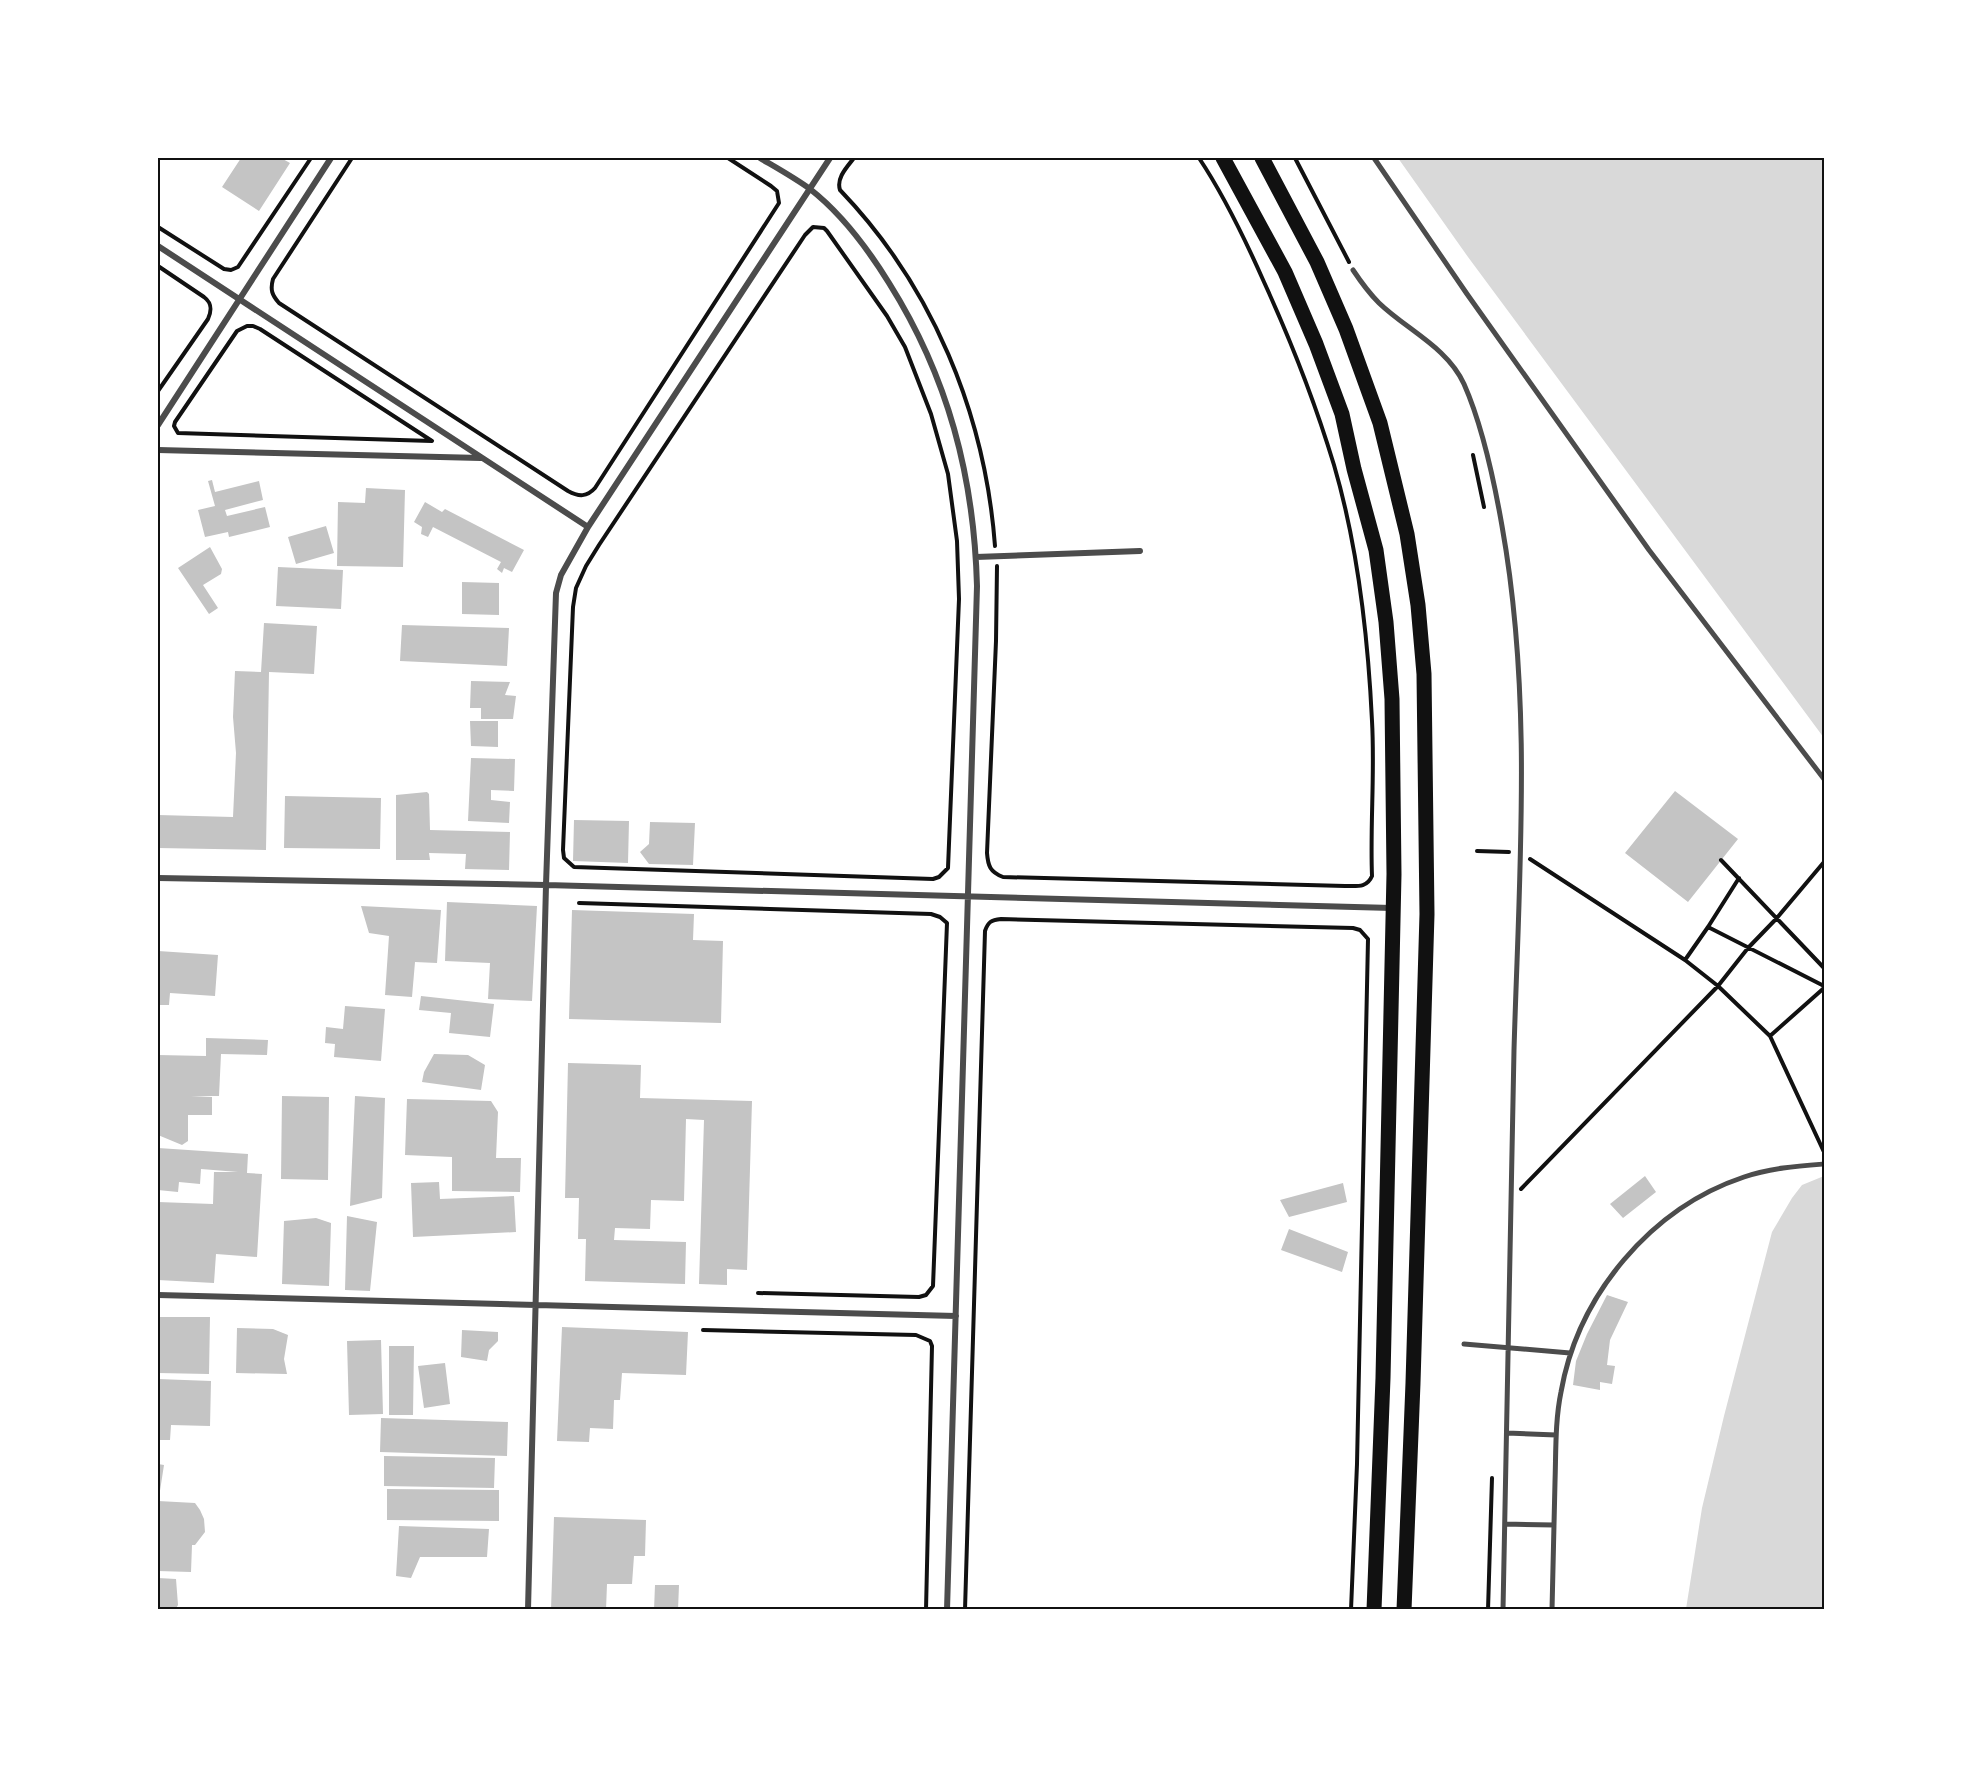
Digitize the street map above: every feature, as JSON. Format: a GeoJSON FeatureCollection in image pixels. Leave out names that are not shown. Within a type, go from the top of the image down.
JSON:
{"type":"FeatureCollection","features":[{"type":"Feature","properties":{"kind":"main road"},"geometry":{"type":"LineString","coordinates":[[1223,158],[1285,272],[1316,344],[1342,414],[1354,470],[1376,550],[1386,622],[1392,699],[1393,908],[1383,1378],[1374,1610]]}},
{"type":"Feature","properties":{"kind":"main road"},"geometry":{"type":"LineString","coordinates":[[1262,158],[1317,262],[1347,329],[1380,423],[1407,534],[1418,605],[1424,674],[1427,914],[1404,1610]]}},
{"type":"Feature","properties":{"kind":"street"},"geometry":{"type":"LineString","coordinates":[[158,425],[331,158]]}},
{"type":"Feature","properties":{"kind":"street"},"geometry":{"type":"LineString","coordinates":[[760,158],[810,189],[833,210],[865,247],[901,302],[928,356],[960,444],[973,517],[976,557],[968,897],[947,1610]]}},
{"type":"Feature","properties":{"kind":"street"},"geometry":{"type":"LineString","coordinates":[[528,1610],[546,885],[556,592],[561,575],[588,527],[830,158]]}},
{"type":"Feature","properties":{"kind":"street"},"geometry":{"type":"LineString","coordinates":[[1374,158],[1467,294],[1649,550],[1824,779]]}},
{"type":"Feature","properties":{"kind":"street"},"geometry":{"type":"LineString","coordinates":[[158,246],[588,527]]}},
{"type":"Feature","properties":{"kind":"street"},"geometry":{"type":"LineString","coordinates":[[1353,270],[1380,304],[1435,348],[1458,371],[1477,421],[1497,496],[1509,566],[1517,642],[1522,733],[1510,1201],[1503,1610]]}},
{"type":"Feature","properties":{"kind":"street"},"geometry":{"type":"LineString","coordinates":[[158,450],[482,458]]}},
{"type":"Feature","properties":{"kind":"street"},"geometry":{"type":"LineString","coordinates":[[976,557],[1140,551]]}},
{"type":"Feature","properties":{"kind":"street"},"geometry":{"type":"LineString","coordinates":[[158,878],[546,885],[1393,908]]}},
{"type":"Feature","properties":{"kind":"street"},"geometry":{"type":"LineString","coordinates":[[1552,1610],[1556,1435],[1560,1393],[1570,1353],[1587,1315],[1610,1280],[1648,1234],[1668,1217],[1707,1193],[1744,1176],[1824,1164]]}},
{"type":"Feature","properties":{"kind":"street"},"geometry":{"type":"LineString","coordinates":[[158,1295],[956,1316]]}},
{"type":"Feature","properties":{"kind":"street"},"geometry":{"type":"LineString","coordinates":[[1464,1344],[1570,1353]]}},
{"type":"Feature","properties":{"kind":"street"},"geometry":{"type":"LineString","coordinates":[[1507,1433],[1556,1435]]}},
{"type":"Feature","properties":{"kind":"street"},"geometry":{"type":"LineString","coordinates":[[1505,1524],[1554,1525]]}},
{"type":"Feature","properties":{"kind":"path"},"geometry":{"type":"LineString","coordinates":[[158,227],[224,269],[231,270],[238,267],[311,158]]}},
{"type":"Feature","properties":{"kind":"path"},"geometry":{"type":"LineString","coordinates":[[352,158],[275,275],[271,287],[272,295],[279,303],[549,478],[576,495],[583,496],[595,488],[779,203],[777,191],[728,158]]}},
{"type":"Feature","properties":{"kind":"path"},"geometry":{"type":"LineString","coordinates":[[854,158],[838,186],[867,219],[902,266],[938,332],[964,394],[985,468],[996,556],[996,641],[988,865],[995,874],[1015,877],[1360,886],[1369,883],[1372,876],[1374,778],[1372,721],[1358,579],[1334,466],[1299,362],[1277,310],[1242,232],[1199,158]]}},
{"type":"Feature","properties":{"kind":"path"},"geometry":{"type":"LineString","coordinates":[[1295,158],[1353,270]]}},
{"type":"Feature","properties":{"kind":"path"},"geometry":{"type":"LineString","coordinates":[[813,227],[824,228],[858,273],[905,347],[930,414],[948,474],[957,541],[959,590],[951,849],[948,868],[939,877],[922,878],[580,868],[569,864],[564,858],[571,626],[576,588],[599,545],[805,235],[813,227]]}},
{"type":"Feature","properties":{"kind":"path"},"geometry":{"type":"LineString","coordinates":[[158,266],[204,297],[209,301],[211,307],[208,319],[158,391]]}},
{"type":"Feature","properties":{"kind":"path"},"geometry":{"type":"LineString","coordinates":[[252,326],[432,441],[184,434],[178,433],[174,426],[237,331],[252,326]]}},
{"type":"Feature","properties":{"kind":"path"},"geometry":{"type":"LineString","coordinates":[[1473,452],[1485,509]]}},
{"type":"Feature","properties":{"kind":"path"},"geometry":{"type":"LineString","coordinates":[[1508,843],[1508,863]]}},
{"type":"Feature","properties":{"kind":"path"},"geometry":{"type":"LineString","coordinates":[[1477,851],[1520,853],[1685,960],[1718,986],[1770,1036],[1824,1153]]}},
{"type":"Feature","properties":{"kind":"path"},"geometry":{"type":"LineString","coordinates":[[1721,860],[1824,968]]}},
{"type":"Feature","properties":{"kind":"path"},"geometry":{"type":"LineString","coordinates":[[1510,1201],[1718,986],[1748,948],[1824,862]]}},
{"type":"Feature","properties":{"kind":"path"},"geometry":{"type":"LineString","coordinates":[[1685,960],[1739,878]]}},
{"type":"Feature","properties":{"kind":"path"},"geometry":{"type":"LineString","coordinates":[[579,903],[931,914],[947,923],[933,1286],[926,1295],[919,1297],[758,1293]]}},
{"type":"Feature","properties":{"kind":"path"},"geometry":{"type":"LineString","coordinates":[[965,1610],[985,931],[987,923],[993,920],[1353,928],[1365,934],[1368,939],[1357,1464],[1351,1610]]}},
{"type":"Feature","properties":{"kind":"path"},"geometry":{"type":"LineString","coordinates":[[1708,927],[1824,987],[1770,1036]]}},
{"type":"Feature","properties":{"kind":"path"},"geometry":{"type":"LineString","coordinates":[[703,1330],[916,1335],[930,1341],[932,1346],[926,1610]]}},
{"type":"Feature","properties":{"kind":"path"},"geometry":{"type":"LineString","coordinates":[[1488,1610],[1492,1466]]}},
{"type":"Feature","properties":{"kind":"shaded area"},"geometry":{"type":"Polygon","coordinates":[[[1398,158],[1824,158],[1824,738],[1468,257],[1398,158]]]}},
{"type":"Feature","properties":{"kind":"shaded area"},"geometry":{"type":"Polygon","coordinates":[[[1824,1176],[1824,1609],[1686,1609],[1702,1508],[1772,1232],[1802,1185],[1824,1176]]]}},
{"type":"Feature","properties":{"kind":"building"},"geometry":{"type":"Polygon","coordinates":[[[241,158],[281,158],[290,163],[259,211],[222,187],[241,158]]]}},
{"type":"Feature","properties":{"kind":"building"},"geometry":{"type":"Polygon","coordinates":[[[212,480],[215,492],[259,481],[263,500],[225,510],[227,516],[265,507],[270,527],[229,537],[228,532],[205,537],[198,510],[215,506],[208,481],[212,480]]]}},
{"type":"Feature","properties":{"kind":"building"},"geometry":{"type":"Polygon","coordinates":[[[366,488],[405,490],[403,567],[337,566],[338,502],[365,503],[366,488]]]}},
{"type":"Feature","properties":{"kind":"building"},"geometry":{"type":"Polygon","coordinates":[[[425,502],[442,512],[445,509],[524,550],[512,572],[504,568],[502,573],[497,569],[501,562],[433,527],[428,537],[421,534],[422,527],[414,522],[425,502]]]}},
{"type":"Feature","properties":{"kind":"building"},"geometry":{"type":"Polygon","coordinates":[[[326,526],[334,553],[296,564],[288,537],[326,526]]]}},
{"type":"Feature","properties":{"kind":"building"},"geometry":{"type":"Polygon","coordinates":[[[210,547],[222,569],[221,574],[203,585],[218,608],[209,614],[178,568],[210,547]]]}},
{"type":"Feature","properties":{"kind":"building"},"geometry":{"type":"Polygon","coordinates":[[[278,567],[343,570],[341,609],[276,606],[278,567]]]}},
{"type":"Feature","properties":{"kind":"building"},"geometry":{"type":"Polygon","coordinates":[[[462,582],[499,583],[499,615],[462,614],[462,582]]]}},
{"type":"Feature","properties":{"kind":"building"},"geometry":{"type":"Polygon","coordinates":[[[264,623],[317,626],[314,674],[269,672],[266,850],[158,848],[158,815],[233,817],[236,753],[233,717],[235,671],[261,672],[264,623]]]}},
{"type":"Feature","properties":{"kind":"building"},"geometry":{"type":"Polygon","coordinates":[[[402,625],[509,628],[507,666],[400,661],[402,625]]]}},
{"type":"Feature","properties":{"kind":"building"},"geometry":{"type":"Polygon","coordinates":[[[471,681],[510,682],[505,695],[516,696],[513,719],[481,719],[481,708],[470,708],[471,681]]]}},
{"type":"Feature","properties":{"kind":"building"},"geometry":{"type":"Polygon","coordinates":[[[470,721],[498,721],[498,747],[471,746],[470,721]]]}},
{"type":"Feature","properties":{"kind":"building"},"geometry":{"type":"Polygon","coordinates":[[[471,758],[515,759],[514,791],[491,790],[491,800],[510,802],[509,823],[468,821],[471,758]]]}},
{"type":"Feature","properties":{"kind":"building"},"geometry":{"type":"Polygon","coordinates":[[[1675,791],[1738,839],[1688,902],[1625,853],[1675,791]]]}},
{"type":"Feature","properties":{"kind":"building"},"geometry":{"type":"Polygon","coordinates":[[[427,792],[429,794],[430,830],[510,832],[509,870],[465,869],[466,854],[429,853],[430,860],[396,860],[396,795],[427,792]]]}},
{"type":"Feature","properties":{"kind":"building"},"geometry":{"type":"Polygon","coordinates":[[[285,796],[381,798],[380,849],[284,848],[285,796]]]}},
{"type":"Feature","properties":{"kind":"building"},"geometry":{"type":"Polygon","coordinates":[[[574,820],[629,821],[628,863],[573,861],[574,820]]]}},
{"type":"Feature","properties":{"kind":"building"},"geometry":{"type":"Polygon","coordinates":[[[650,822],[695,823],[693,865],[649,864],[640,852],[649,844],[650,822]]]}},
{"type":"Feature","properties":{"kind":"building"},"geometry":{"type":"Polygon","coordinates":[[[447,902],[537,906],[532,1001],[488,999],[490,963],[445,961],[447,902]]]}},
{"type":"Feature","properties":{"kind":"building"},"geometry":{"type":"Polygon","coordinates":[[[361,906],[441,910],[437,963],[415,962],[412,997],[385,995],[389,936],[369,933],[361,906]]]}},
{"type":"Feature","properties":{"kind":"building"},"geometry":{"type":"Polygon","coordinates":[[[572,910],[694,914],[693,940],[723,941],[721,1023],[569,1019],[572,910]]]}},
{"type":"Feature","properties":{"kind":"building"},"geometry":{"type":"Polygon","coordinates":[[[158,951],[218,955],[215,996],[170,993],[169,1005],[158,1005],[158,951]]]}},
{"type":"Feature","properties":{"kind":"building"},"geometry":{"type":"Polygon","coordinates":[[[421,996],[494,1004],[490,1037],[449,1033],[451,1013],[419,1010],[421,996]]]}},
{"type":"Feature","properties":{"kind":"building"},"geometry":{"type":"Polygon","coordinates":[[[345,1006],[385,1009],[381,1061],[334,1057],[335,1044],[325,1043],[326,1027],[343,1029],[345,1006]]]}},
{"type":"Feature","properties":{"kind":"building"},"geometry":{"type":"Polygon","coordinates":[[[206,1038],[268,1040],[267,1055],[221,1054],[219,1096],[191,1096],[212,1097],[212,1115],[188,1115],[188,1141],[182,1145],[158,1135],[158,1055],[206,1056],[206,1038]]]}},
{"type":"Feature","properties":{"kind":"building"},"geometry":{"type":"Polygon","coordinates":[[[434,1054],[468,1055],[485,1065],[481,1090],[422,1082],[424,1072],[434,1054]]]}},
{"type":"Feature","properties":{"kind":"building"},"geometry":{"type":"Polygon","coordinates":[[[568,1063],[641,1065],[640,1098],[752,1101],[747,1270],[727,1269],[727,1285],[699,1284],[704,1120],[686,1119],[684,1201],[651,1200],[650,1229],[615,1228],[614,1240],[686,1242],[685,1284],[585,1281],[586,1239],[578,1239],[579,1198],[565,1198],[568,1063]]]}},
{"type":"Feature","properties":{"kind":"building"},"geometry":{"type":"Polygon","coordinates":[[[282,1096],[329,1097],[328,1180],[281,1179],[282,1096]]]}},
{"type":"Feature","properties":{"kind":"building"},"geometry":{"type":"Polygon","coordinates":[[[355,1096],[385,1098],[382,1198],[350,1206],[355,1096]]]}},
{"type":"Feature","properties":{"kind":"building"},"geometry":{"type":"Polygon","coordinates":[[[407,1099],[491,1101],[498,1112],[496,1158],[521,1158],[520,1192],[452,1191],[452,1157],[405,1155],[407,1099]]]}},
{"type":"Feature","properties":{"kind":"building"},"geometry":{"type":"Polygon","coordinates":[[[158,1148],[248,1154],[247,1173],[262,1174],[257,1257],[216,1254],[214,1283],[158,1280],[158,1202],[213,1204],[214,1172],[238,1172],[201,1169],[200,1184],[179,1182],[178,1192],[158,1190],[158,1148]]]}},
{"type":"Feature","properties":{"kind":"building"},"geometry":{"type":"Polygon","coordinates":[[[1645,1176],[1656,1192],[1623,1218],[1610,1204],[1645,1176]]]}},
{"type":"Feature","properties":{"kind":"building"},"geometry":{"type":"Polygon","coordinates":[[[439,1182],[440,1199],[514,1196],[516,1232],[413,1237],[411,1183],[439,1182]]]}},
{"type":"Feature","properties":{"kind":"building"},"geometry":{"type":"Polygon","coordinates":[[[1343,1183],[1347,1202],[1289,1217],[1280,1200],[1343,1183]]]}},
{"type":"Feature","properties":{"kind":"building"},"geometry":{"type":"Polygon","coordinates":[[[347,1216],[377,1222],[370,1291],[345,1290],[347,1216]]]}},
{"type":"Feature","properties":{"kind":"building"},"geometry":{"type":"Polygon","coordinates":[[[316,1218],[331,1223],[329,1286],[282,1284],[284,1221],[316,1218]]]}},
{"type":"Feature","properties":{"kind":"building"},"geometry":{"type":"Polygon","coordinates":[[[1289,1229],[1348,1252],[1342,1272],[1281,1250],[1289,1229]]]}},
{"type":"Feature","properties":{"kind":"building"},"geometry":{"type":"Polygon","coordinates":[[[1607,1295],[1628,1302],[1610,1340],[1607,1365],[1615,1366],[1612,1384],[1600,1382],[1600,1390],[1573,1385],[1576,1361],[1607,1295]]]}},
{"type":"Feature","properties":{"kind":"building"},"geometry":{"type":"Polygon","coordinates":[[[158,1317],[210,1317],[209,1374],[158,1373],[158,1317]]]}},
{"type":"Feature","properties":{"kind":"building"},"geometry":{"type":"Polygon","coordinates":[[[562,1327],[688,1332],[686,1375],[622,1373],[620,1400],[614,1400],[613,1429],[590,1428],[589,1442],[557,1441],[562,1327]]]}},
{"type":"Feature","properties":{"kind":"building"},"geometry":{"type":"Polygon","coordinates":[[[237,1328],[273,1329],[288,1335],[284,1359],[287,1374],[236,1373],[237,1328]]]}},
{"type":"Feature","properties":{"kind":"building"},"geometry":{"type":"Polygon","coordinates":[[[462,1330],[498,1332],[498,1341],[489,1350],[487,1361],[461,1357],[462,1330]]]}},
{"type":"Feature","properties":{"kind":"building"},"geometry":{"type":"Polygon","coordinates":[[[381,1340],[383,1414],[349,1415],[347,1341],[381,1340]]]}},
{"type":"Feature","properties":{"kind":"building"},"geometry":{"type":"Polygon","coordinates":[[[389,1346],[414,1346],[413,1415],[389,1415],[389,1346]]]}},
{"type":"Feature","properties":{"kind":"building"},"geometry":{"type":"Polygon","coordinates":[[[445,1363],[450,1404],[424,1408],[418,1366],[445,1363]]]}},
{"type":"Feature","properties":{"kind":"building"},"geometry":{"type":"Polygon","coordinates":[[[158,1379],[211,1381],[210,1426],[171,1425],[170,1440],[158,1440],[158,1379]]]}},
{"type":"Feature","properties":{"kind":"building"},"geometry":{"type":"Polygon","coordinates":[[[381,1418],[508,1422],[507,1456],[380,1452],[381,1418]]]}},
{"type":"Feature","properties":{"kind":"building"},"geometry":{"type":"Polygon","coordinates":[[[384,1456],[495,1458],[494,1488],[384,1486],[384,1456]]]}},
{"type":"Feature","properties":{"kind":"building"},"geometry":{"type":"Polygon","coordinates":[[[158,1464],[164,1465],[159,1497],[158,1497],[158,1464]]]}},
{"type":"Feature","properties":{"kind":"building"},"geometry":{"type":"Polygon","coordinates":[[[387,1489],[499,1490],[499,1521],[387,1520],[387,1489]]]}},
{"type":"Feature","properties":{"kind":"building"},"geometry":{"type":"Polygon","coordinates":[[[158,1501],[195,1503],[200,1510],[204,1519],[205,1532],[195,1545],[192,1545],[191,1572],[158,1571],[158,1501]]]}},
{"type":"Feature","properties":{"kind":"building"},"geometry":{"type":"Polygon","coordinates":[[[554,1517],[646,1520],[645,1556],[634,1556],[632,1584],[607,1584],[606,1610],[551,1610],[554,1517]]]}},
{"type":"Feature","properties":{"kind":"building"},"geometry":{"type":"Polygon","coordinates":[[[399,1526],[489,1529],[487,1557],[420,1557],[411,1578],[396,1576],[399,1526]]]}},
{"type":"Feature","properties":{"kind":"building"},"geometry":{"type":"Polygon","coordinates":[[[158,1578],[176,1579],[178,1605],[175,1610],[158,1610],[158,1578]]]}},
{"type":"Feature","properties":{"kind":"building"},"geometry":{"type":"Polygon","coordinates":[[[655,1585],[679,1585],[678,1610],[654,1610],[655,1585]]]}}]}
